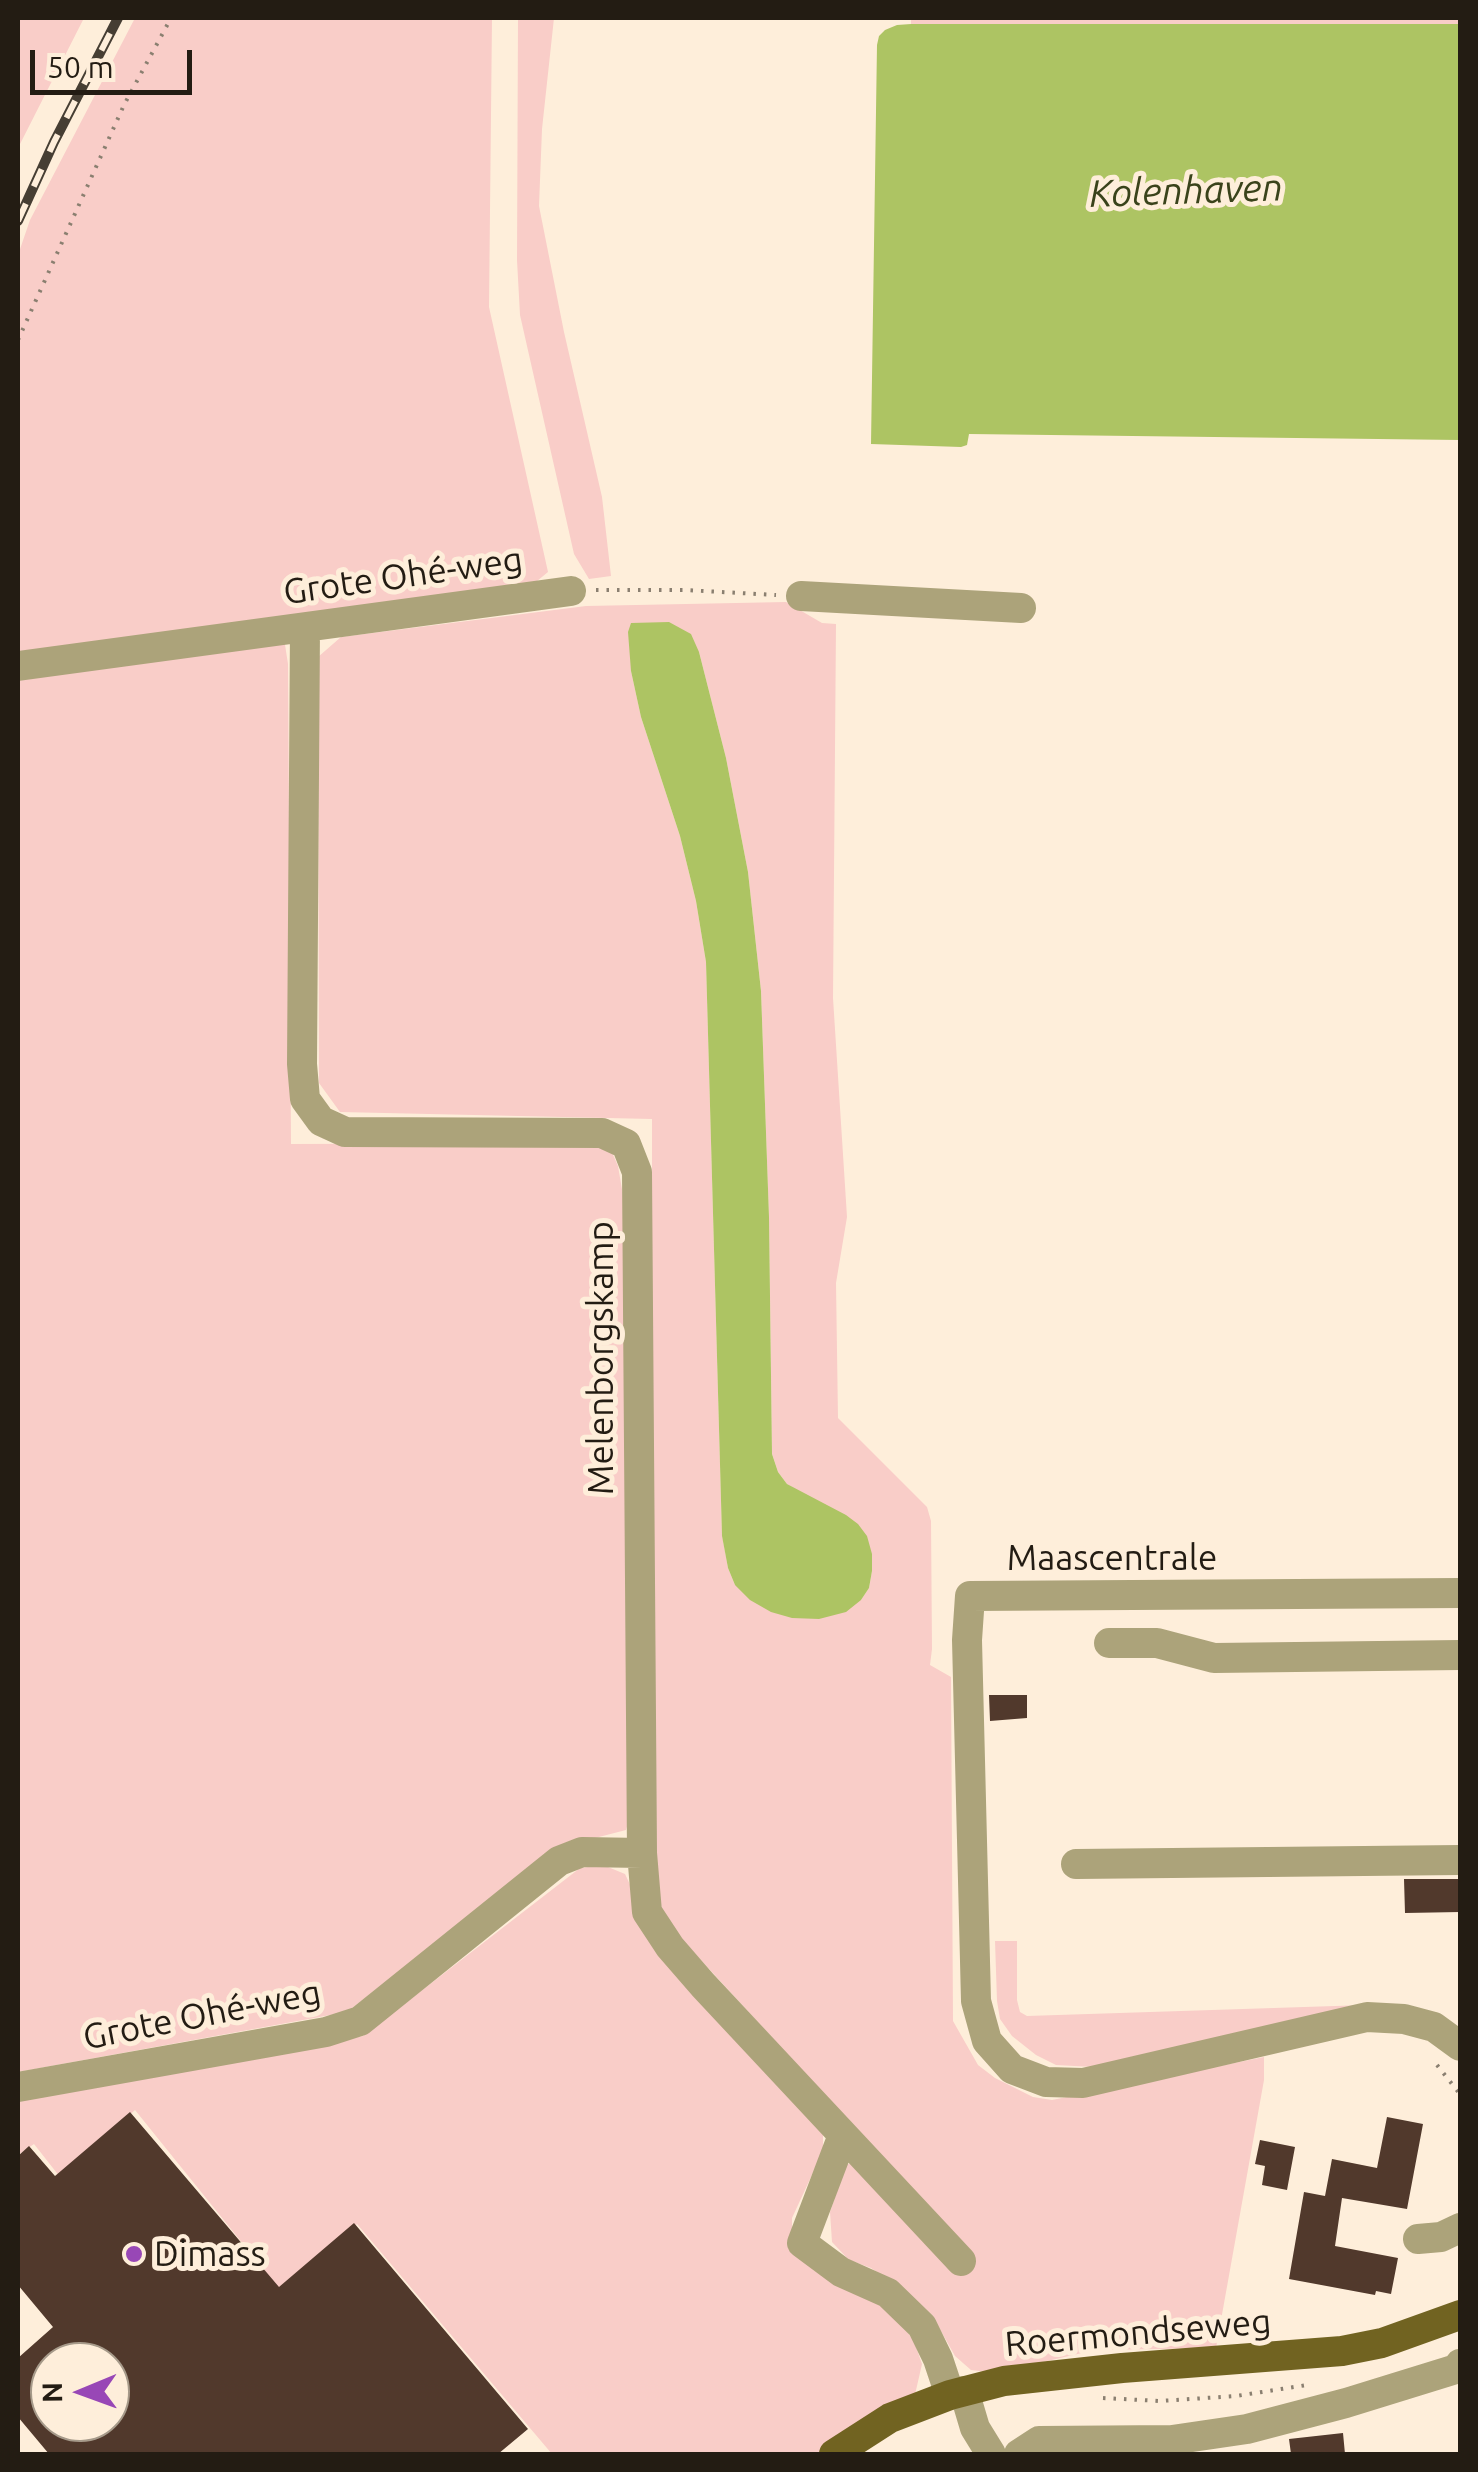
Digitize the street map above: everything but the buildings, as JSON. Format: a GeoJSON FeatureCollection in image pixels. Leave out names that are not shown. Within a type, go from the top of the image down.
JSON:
{"type":"FeatureCollection","features":[{"type":"Feature","properties":{"kind":"main road","name":"Roermondseweg"},"geometry":{"type":"LineString","coordinates":[[834,2454],[890,2418],[957,2393],[1004,2381],[1342,2351],[1382,2343],[1460,2316]]}},
{"type":"Feature","properties":{"kind":"street","name":"Grote Ohé-weg"},"geometry":{"type":"LineString","coordinates":[[18,666],[572,591]]}},
{"type":"Feature","properties":{"kind":"street"},"geometry":{"type":"LineString","coordinates":[[801,596],[1022,608]]}},
{"type":"Feature","properties":{"kind":"street","name":"Melenborgskamp"},"geometry":{"type":"LineString","coordinates":[[305,628],[302,1064],[306,1099],[321,1122],[345,1132],[602,1133],[626,1144],[637,1172],[642,1852],[647,1912],[703,1986],[960,2260]]}},
{"type":"Feature","properties":{"kind":"street","name":"Maascentrale"},"geometry":{"type":"LineString","coordinates":[[1449,2056],[1434,2027],[1404,2018],[1367,2018],[1083,2083],[1046,2082],[1012,2069],[987,2041],[976,2001],[968,1640],[970,1596],[1460,1593]]}},
{"type":"Feature","properties":{"kind":"street"},"geometry":{"type":"LineString","coordinates":[[1109,1643],[1156,1644],[1214,1658],[1460,1655]]}},
{"type":"Feature","properties":{"kind":"street","name":"Grote Ohé-weg"},"geometry":{"type":"LineString","coordinates":[[18,2088],[326,2032],[360,2022],[559,1861],[582,1852],[642,1852]]}},
{"type":"Feature","properties":{"kind":"street"},"geometry":{"type":"LineString","coordinates":[[1076,1864],[1460,1860]]}},
{"type":"Feature","properties":{"kind":"street"},"geometry":{"type":"LineString","coordinates":[[843,2135],[802,2243],[841,2272],[888,2292],[922,2326],[992,2454]]}},
{"type":"Feature","properties":{"kind":"street"},"geometry":{"type":"LineString","coordinates":[[1418,2239],[1441,2237],[1460,2228]]}},
{"type":"Feature","properties":{"kind":"street"},"geometry":{"type":"LineString","coordinates":[[1019,2454],[1039,2441],[1172,2440],[1247,2429],[1346,2404],[1456,2369],[1460,2364]]}},
{"type":"Feature","properties":{"kind":"path"},"geometry":{"type":"LineString","coordinates":[[18,340],[124,104],[171,18]]}},
{"type":"Feature","properties":{"kind":"path","name":"Grote Ohé-weg"},"geometry":{"type":"LineString","coordinates":[[572,591],[668,589],[801,596]]}},
{"type":"Feature","properties":{"kind":"path"},"geometry":{"type":"LineString","coordinates":[[1449,2056],[1460,2094]]}},
{"type":"Feature","properties":{"kind":"shaded area"},"geometry":{"type":"Polygon","coordinates":[[[18,18],[84,18],[18,148],[18,18]]]}},
{"type":"Feature","properties":{"kind":"shaded area"},"geometry":{"type":"Polygon","coordinates":[[[135,18],[492,18],[489,307],[548,572],[531,586],[281,619],[288,664],[291,1144],[594,1143],[611,1150],[624,1201],[631,1813],[626,1830],[560,1847],[347,2012],[18,2072],[18,255],[30,220],[135,18]]]}},
{"type":"Feature","properties":{"kind":"shaded area"},"geometry":{"type":"Polygon","coordinates":[[[518,18],[554,18],[542,129],[539,206],[602,497],[611,576],[589,579],[574,554],[520,315],[518,18]]]}},
{"type":"Feature","properties":{"kind":"shaded area"},"geometry":{"type":"Polygon","coordinates":[[[911,18],[1460,18],[1460,24],[911,24],[911,18]]]}},
{"type":"Feature","properties":{"kind":"shaded area"},"geometry":{"type":"Polygon","coordinates":[[[786,602],[822,623],[836,624],[833,998],[847,1217],[836,1283],[838,1418],[927,1507],[931,1521],[930,1665],[951,1677],[953,2021],[978,2065],[1033,2097],[1052,2100],[1264,2057],[1264,2080],[1216,2348],[1095,2350],[995,2373],[971,2370],[955,2356],[932,2315],[914,2298],[871,2268],[849,2260],[832,2242],[830,2212],[846,2165],[856,2161],[944,2264],[776,2042],[667,1923],[657,1901],[652,1676],[652,1119],[340,1112],[319,1083],[318,657],[341,637],[586,606],[786,602]],[[699,652],[631,671],[641,717],[680,836],[706,962],[722,1535],[728,1568],[735,1585],[861,1600],[869,1588],[872,1571],[806,1496],[787,1484],[772,1454],[761,991],[748,872],[726,758],[699,652]]]}},
{"type":"Feature","properties":{"kind":"shaded area"},"geometry":{"type":"Polygon","coordinates":[[[603,1865],[625,1874],[633,1891],[823,2129],[823,2151],[792,2218],[792,2237],[886,2303],[914,2341],[922,2364],[914,2399],[820,2454],[552,2454],[357,2224],[281,2291],[135,2110],[60,2177],[34,2144],[18,2155],[18,2100],[363,2036],[580,1868],[603,1865]]]}},
{"type":"Feature","properties":{"kind":"shaded area"},"geometry":{"type":"Polygon","coordinates":[[[995,1941],[1017,1941],[1017,2000],[1020,2012],[1027,2016],[1366,2005],[1093,2067],[1056,2065],[1012,2036],[1000,2019],[995,1941]]]}},
{"type":"Feature","properties":{"kind":"water","name":"Kolenhaven"},"geometry":{"type":"Polygon","coordinates":[[[911,24],[1460,24],[1460,440],[969,434],[967,445],[961,447],[871,444],[877,45],[885,30],[911,24]]]}},
{"type":"Feature","properties":{"kind":"water"},"geometry":{"type":"Polygon","coordinates":[[[669,622],[691,634],[699,652],[726,758],[748,872],[761,991],[772,1454],[787,1484],[858,1524],[867,1536],[872,1554],[869,1588],[861,1600],[846,1612],[819,1619],[792,1618],[750,1600],[735,1585],[722,1536],[706,962],[680,836],[641,717],[628,632],[631,623],[669,622]]]}},
{"type":"Feature","properties":{"kind":"railway"},"geometry":{"type":"LineString","coordinates":[[18,221],[118,18]]}},
{"type":"Feature","properties":{"kind":"place","name":"Dimass"},"geometry":{"type":"Point","coordinates":[134,2254]}}]}
